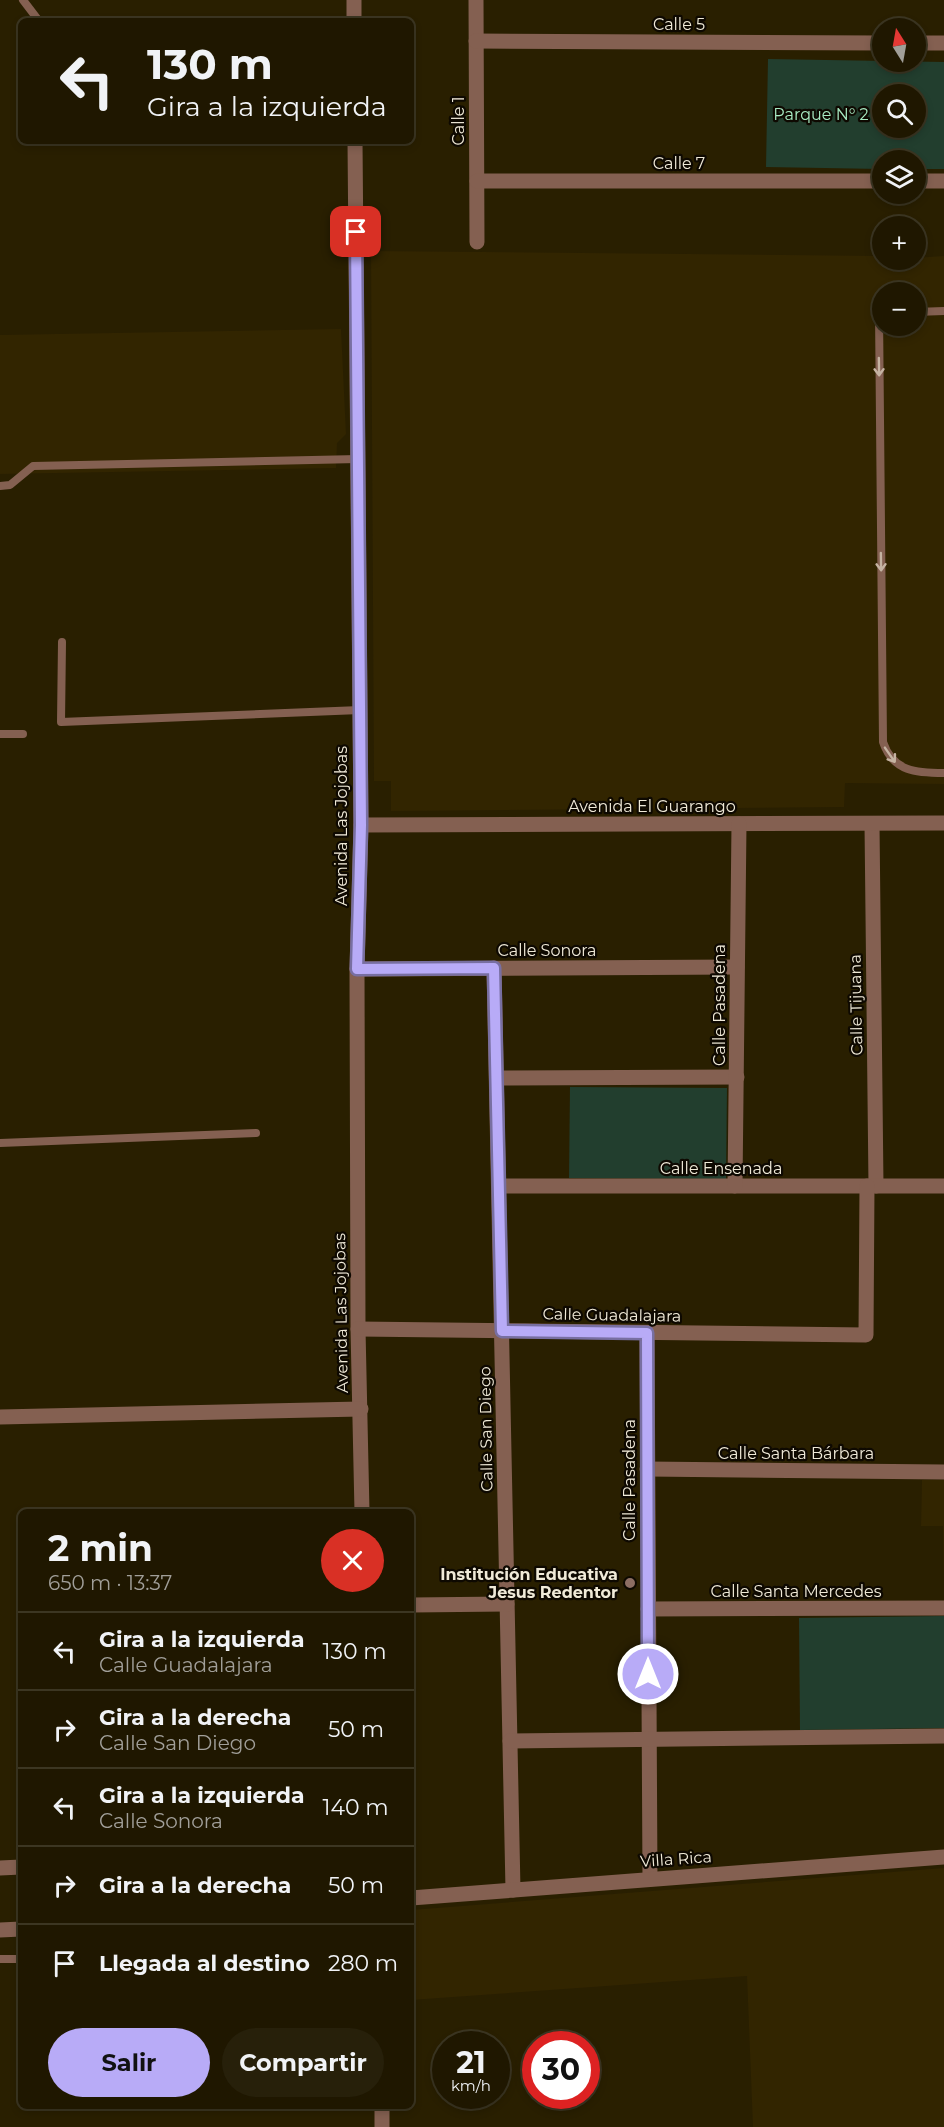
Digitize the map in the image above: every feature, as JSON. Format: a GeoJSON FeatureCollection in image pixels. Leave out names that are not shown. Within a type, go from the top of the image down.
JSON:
{"type":"FeatureCollection","features":[{"type":"Feature","properties":{"kind":"street"},"geometry":{"type":"LineString","coordinates":[[354,0],[354,18]]}},
{"type":"Feature","properties":{"kind":"street","name":"Calle 1"},"geometry":{"type":"LineString","coordinates":[[476,0],[477,242]]}},
{"type":"Feature","properties":{"kind":"street","name":"Calle 5"},"geometry":{"type":"LineString","coordinates":[[476,41],[872,43]]}},
{"type":"Feature","properties":{"kind":"street"},"geometry":{"type":"LineString","coordinates":[[926,43],[944,43]]}},
{"type":"Feature","properties":{"kind":"street","name":"Avenida Las Jojobas"},"geometry":{"type":"LineString","coordinates":[[355,144],[361,825],[357,969],[358,1329],[362,1509]]}},
{"type":"Feature","properties":{"kind":"street","name":"Calle 7"},"geometry":{"type":"LineString","coordinates":[[477,181],[872,181]]}},
{"type":"Feature","properties":{"kind":"street"},"geometry":{"type":"LineString","coordinates":[[926,181],[944,181]]}},
{"type":"Feature","properties":{"kind":"street","name":"Avenida El Guarango"},"geometry":{"type":"LineString","coordinates":[[361,825],[944,823]]}},
{"type":"Feature","properties":{"kind":"street","name":"Calle Pasadena"},"geometry":{"type":"LineString","coordinates":[[735,1186],[739,824]]}},
{"type":"Feature","properties":{"kind":"street","name":"Calle Tijuana"},"geometry":{"type":"LineString","coordinates":[[866,1335],[872,1186],[872,824]]}},
{"type":"Feature","properties":{"kind":"street","name":"Calle Sonora"},"geometry":{"type":"LineString","coordinates":[[357,969],[737,967]]}},
{"type":"Feature","properties":{"kind":"street","name":"Calle San Diego"},"geometry":{"type":"LineString","coordinates":[[494,968],[513,1890]]}},
{"type":"Feature","properties":{"kind":"street"},"geometry":{"type":"LineString","coordinates":[[497,1078],[736,1077]]}},
{"type":"Feature","properties":{"kind":"street","name":"Calle Ensenada"},"geometry":{"type":"LineString","coordinates":[[499,1186],[944,1186]]}},
{"type":"Feature","properties":{"kind":"street","name":"Calle Guadalajara"},"geometry":{"type":"LineString","coordinates":[[358,1329],[866,1335]]}},
{"type":"Feature","properties":{"kind":"street","name":"Calle Pasadena"},"geometry":{"type":"LineString","coordinates":[[647,1333],[650,1879]]}},
{"type":"Feature","properties":{"kind":"street"},"geometry":{"type":"LineString","coordinates":[[0,1417],[361,1409]]}},
{"type":"Feature","properties":{"kind":"street","name":"Calle Santa Bárbara"},"geometry":{"type":"LineString","coordinates":[[647,1469],[944,1472]]}},
{"type":"Feature","properties":{"kind":"street"},"geometry":{"type":"LineString","coordinates":[[414,1605],[507,1604]]}},
{"type":"Feature","properties":{"kind":"street","name":"Calle Santa Mercedes"},"geometry":{"type":"LineString","coordinates":[[648,1609],[944,1608]]}},
{"type":"Feature","properties":{"kind":"street"},"geometry":{"type":"LineString","coordinates":[[510,1742],[944,1736]]}},
{"type":"Feature","properties":{"kind":"street","name":"Villa Rica"},"geometry":{"type":"LineString","coordinates":[[414,1898],[944,1857]]}},
{"type":"Feature","properties":{"kind":"street"},"geometry":{"type":"LineString","coordinates":[[0,1868],[18,1867]]}},
{"type":"Feature","properties":{"kind":"street"},"geometry":{"type":"LineString","coordinates":[[0,1930],[18,1929]]}},
{"type":"Feature","properties":{"kind":"street"},"geometry":{"type":"LineString","coordinates":[[382,2109],[382,2127]]}},
{"type":"Feature","properties":{"kind":"lane"},"geometry":{"type":"LineString","coordinates":[[23,0],[37,18]]}},
{"type":"Feature","properties":{"kind":"lane"},"geometry":{"type":"LineString","coordinates":[[926,312],[944,311]]}},
{"type":"Feature","properties":{"kind":"lane"},"geometry":{"type":"LineString","coordinates":[[879,336],[883,742],[892,760],[907,770],[944,773]]}},
{"type":"Feature","properties":{"kind":"lane"},"geometry":{"type":"LineString","coordinates":[[0,486],[10,485],[33,466],[358,459]]}},
{"type":"Feature","properties":{"kind":"lane"},"geometry":{"type":"LineString","coordinates":[[62,642],[62,722],[360,710]]}},
{"type":"Feature","properties":{"kind":"lane"},"geometry":{"type":"LineString","coordinates":[[0,734],[23,734]]}},
{"type":"Feature","properties":{"kind":"lane"},"geometry":{"type":"LineString","coordinates":[[0,1143],[256,1133]]}},
{"type":"Feature","properties":{"kind":"lane"},"geometry":{"type":"LineString","coordinates":[[0,1959],[18,1959]]}},
{"type":"Feature","properties":{"kind":"shaded area"},"geometry":{"type":"Polygon","coordinates":[[[371,251],[872,256],[872,270],[926,270],[926,257],[944,256],[944,784],[845,783],[844,807],[391,811],[391,781],[374,781],[371,251]]]}},
{"type":"Feature","properties":{"kind":"shaded area"},"geometry":{"type":"Polygon","coordinates":[[[341,329],[346,434],[337,443],[336,468],[0,474],[0,335],[341,329]]]}},
{"type":"Feature","properties":{"kind":"shaded area"},"geometry":{"type":"Polygon","coordinates":[[[922,1480],[944,1480],[944,1585],[943,1526],[921,1526],[922,1480]]]}},
{"type":"Feature","properties":{"kind":"shaded area"},"geometry":{"type":"Polygon","coordinates":[[[944,1868],[944,2127],[753,2127],[747,1976],[414,2000],[414,1910],[944,1868]]]}},
{"type":"Feature","properties":{"kind":"green space","name":"Parque N° 2"},"geometry":{"type":"Polygon","coordinates":[[[768,59],[872,61],[872,72],[926,72],[926,62],[944,62],[944,169],[926,169],[926,150],[872,150],[872,169],[766,167],[768,59]]]}},
{"type":"Feature","properties":{"kind":"green space"},"geometry":{"type":"Polygon","coordinates":[[[570,1087],[727,1088],[726,1179],[569,1178],[570,1087]]]}},
{"type":"Feature","properties":{"kind":"green space"},"geometry":{"type":"Polygon","coordinates":[[[944,1616],[944,1728],[800,1730],[799,1618],[944,1616]]]}},
{"type":"Feature","properties":{"kind":"place","name":"Institución Educativa Jesus Redentor"},"geometry":{"type":"Point","coordinates":[630,1583]}},
{"type":"Feature","properties":{"kind":"route"},"geometry":{"type":"LineString","coordinates":[[356,232],[361,825],[357,969],[494,968],[502,1331],[647,1333],[648,1674]]}}]}
